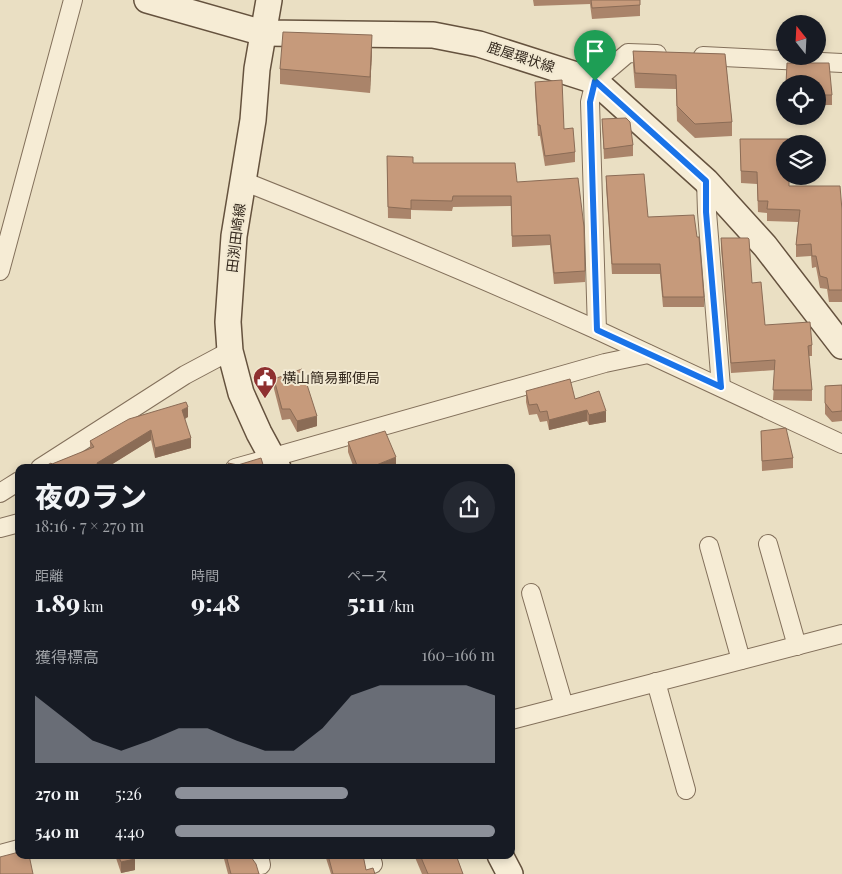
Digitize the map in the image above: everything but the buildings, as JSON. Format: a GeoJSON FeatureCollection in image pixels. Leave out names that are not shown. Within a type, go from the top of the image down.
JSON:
{"type":"FeatureCollection","features":[{"type":"Feature","properties":{"kind":"main road","name":"鹿屋環状線"},"geometry":{"type":"LineString","coordinates":[[147,0],[264,33],[433,35],[479,44],[595,81],[706,181],[765,246],[842,346]]}},
{"type":"Feature","properties":{"kind":"main road","name":"田渕田崎線"},"geometry":{"type":"LineString","coordinates":[[269,0],[244,180],[234,236],[228,322],[230,351],[241,393],[275,462]]}},
{"type":"Feature","properties":{"kind":"main road"},"geometry":{"type":"LineString","coordinates":[[502,859],[510,874]]}},
{"type":"Feature","properties":{"kind":"street"},"geometry":{"type":"LineString","coordinates":[[0,271],[74,0]]}},
{"type":"Feature","properties":{"kind":"street"},"geometry":{"type":"LineString","coordinates":[[597,330],[590,102],[595,81],[628,52],[842,63]]}},
{"type":"Feature","properties":{"kind":"street"},"geometry":{"type":"LineString","coordinates":[[244,180],[380,236],[597,330],[842,444]]}},
{"type":"Feature","properties":{"kind":"street"},"geometry":{"type":"LineString","coordinates":[[706,181],[706,212],[721,387]]}},
{"type":"Feature","properties":{"kind":"street"},"geometry":{"type":"LineString","coordinates":[[46,464],[185,375],[230,351]]}},
{"type":"Feature","properties":{"kind":"street"},"geometry":{"type":"LineString","coordinates":[[262,464],[275,462],[604,364],[648,354]]}},
{"type":"Feature","properties":{"kind":"street"},"geometry":{"type":"LineString","coordinates":[[0,493],[15,484]]}},
{"type":"Feature","properties":{"kind":"street"},"geometry":{"type":"LineString","coordinates":[[0,528],[15,524]]}},
{"type":"Feature","properties":{"kind":"street"},"geometry":{"type":"LineString","coordinates":[[768,544],[796,646]]}},
{"type":"Feature","properties":{"kind":"street"},"geometry":{"type":"LineString","coordinates":[[709,546],[741,660]]}},
{"type":"Feature","properties":{"kind":"street"},"geometry":{"type":"LineString","coordinates":[[531,593],[564,706]]}},
{"type":"Feature","properties":{"kind":"street"},"geometry":{"type":"LineString","coordinates":[[515,719],[842,634]]}},
{"type":"Feature","properties":{"kind":"street"},"geometry":{"type":"LineString","coordinates":[[656,682],[686,790]]}},
{"type":"Feature","properties":{"kind":"street"},"geometry":{"type":"LineString","coordinates":[[0,854],[15,850]]}},
{"type":"Feature","properties":{"kind":"place","name":"横山簡易郵便局"},"geometry":{"type":"Point","coordinates":[265,399]}},
{"type":"Feature","properties":{"kind":"route"},"geometry":{"type":"LineString","coordinates":[[595,81],[706,181],[706,212],[721,387],[597,330],[590,102],[595,81]]}}]}
